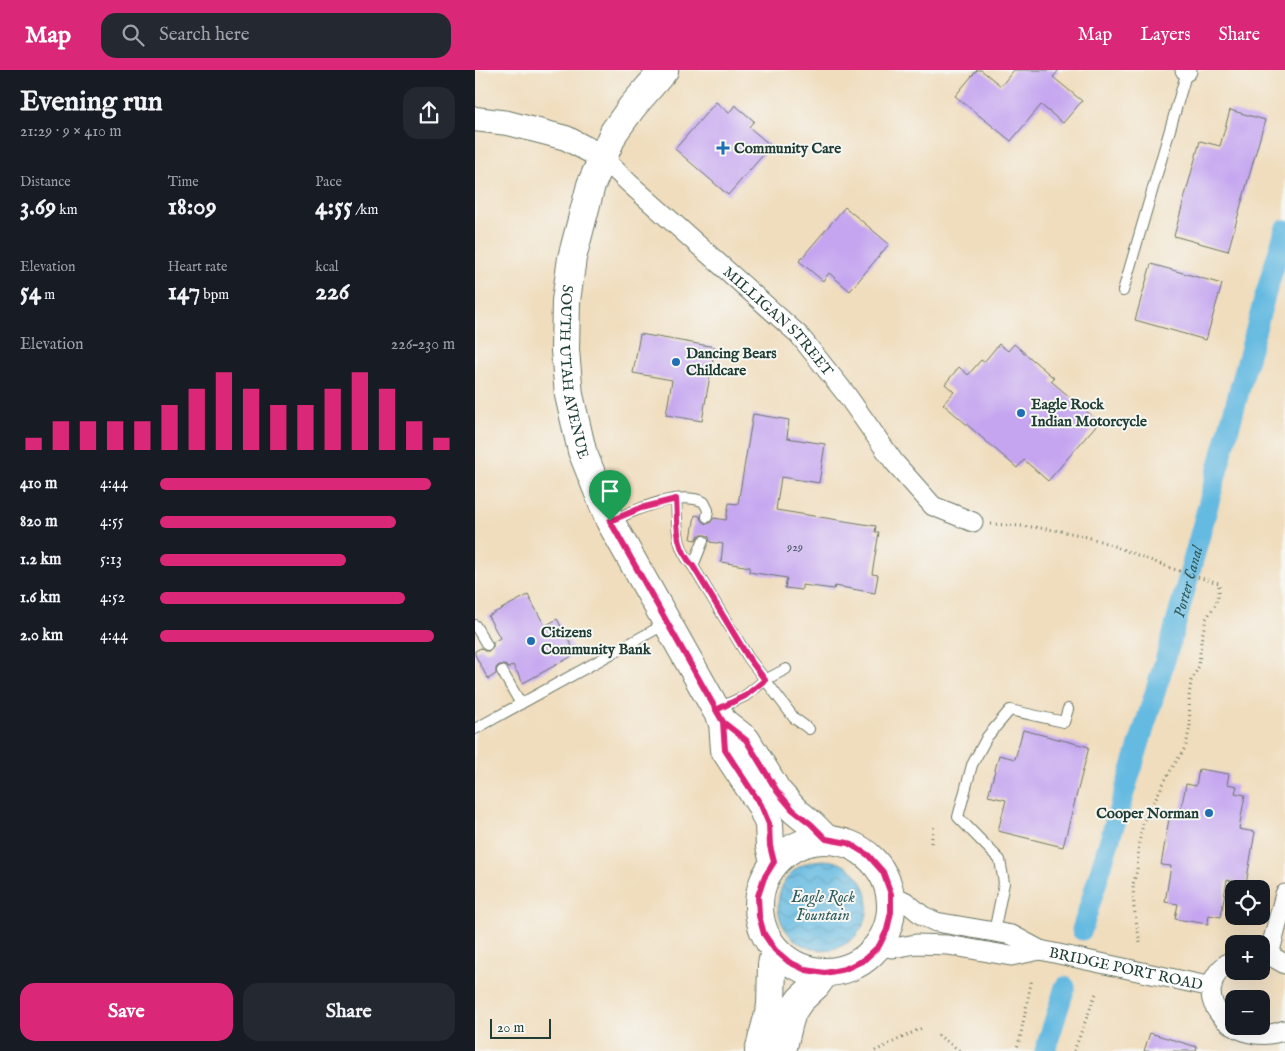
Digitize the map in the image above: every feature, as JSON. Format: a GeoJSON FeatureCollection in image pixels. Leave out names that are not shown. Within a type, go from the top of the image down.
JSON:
{"type":"FeatureCollection","features":[{"type":"Feature","properties":{"kind":"main road","name":"SOUTH UTAH AVENUE"},"geometry":{"type":"LineString","coordinates":[[664,70],[632,107],[614,132],[591,185],[572,258],[566,301],[565,350],[569,395],[583,451],[610,521],[719,716],[725,750],[761,805],[769,824],[770,846],[774,862]]}},
{"type":"Feature","properties":{"kind":"main road","name":"SOUTH UTAH AVENUE"},"geometry":{"type":"LineString","coordinates":[[719,716],[746,740],[777,791],[793,810],[826,839]]}},
{"type":"Feature","properties":{"kind":"main road"},"geometry":{"type":"LineString","coordinates":[[826,839],[848,843],[868,855],[883,872],[891,894],[891,912],[887,930],[879,946],[864,960],[845,969],[825,973],[806,970],[789,962],[775,950],[764,934],[759,916],[758,896],[764,878],[774,862],[789,850],[807,842],[826,839]]}},
{"type":"Feature","properties":{"kind":"main road"},"geometry":{"type":"LineString","coordinates":[[759,1051],[771,1006],[772,965],[775,950]]}},
{"type":"Feature","properties":{"kind":"main road"},"geometry":{"type":"LineString","coordinates":[[782,1051],[792,1012],[799,1000],[816,985],[825,973]]}},
{"type":"Feature","properties":{"kind":"street"},"geometry":{"type":"LineString","coordinates":[[475,119],[507,123],[566,138],[602,157]]}},
{"type":"Feature","properties":{"kind":"street","name":"MILLIGAN STREET"},"geometry":{"type":"LineString","coordinates":[[602,157],[799,335],[846,394],[894,462],[933,506],[973,522]]}},
{"type":"Feature","properties":{"kind":"street","name":"BRIDGE PORT ROAD"},"geometry":{"type":"LineString","coordinates":[[891,894],[906,902],[923,916],[937,922],[1012,935],[1049,952],[1212,987]]}},
{"type":"Feature","properties":{"kind":"street"},"geometry":{"type":"LineString","coordinates":[[1270,939],[1285,894]]}},
{"type":"Feature","properties":{"kind":"street","name":"BRIDGE PORT ROAD"},"geometry":{"type":"LineString","coordinates":[[879,946],[893,948],[916,944],[947,945],[1011,956],[1049,952]]}},
{"type":"Feature","properties":{"kind":"street"},"geometry":{"type":"LineString","coordinates":[[1270,956],[1285,964]]}},
{"type":"Feature","properties":{"kind":"street"},"geometry":{"type":"LineString","coordinates":[[1225,965],[1218,974],[1212,987],[1211,1002],[1215,1016],[1223,1028],[1246,1046],[1278,1036],[1285,1030]]}},
{"type":"Feature","properties":{"kind":"lane"},"geometry":{"type":"LineString","coordinates":[[1123,291],[1186,70]]}},
{"type":"Feature","properties":{"kind":"lane"},"geometry":{"type":"LineString","coordinates":[[610,521],[641,508],[676,499],[695,498],[704,502],[708,510],[707,516]]}},
{"type":"Feature","properties":{"kind":"lane"},"geometry":{"type":"LineString","coordinates":[[676,499],[679,544],[684,556],[693,566],[748,657],[794,718],[809,729]]}},
{"type":"Feature","properties":{"kind":"lane"},"geometry":{"type":"LineString","coordinates":[[693,566],[703,541]]}},
{"type":"Feature","properties":{"kind":"lane"},"geometry":{"type":"LineString","coordinates":[[475,729],[668,622]]}},
{"type":"Feature","properties":{"kind":"lane"},"geometry":{"type":"LineString","coordinates":[[475,625],[487,645]]}},
{"type":"Feature","properties":{"kind":"lane"},"geometry":{"type":"LineString","coordinates":[[719,716],[765,680],[786,669]]}},
{"type":"Feature","properties":{"kind":"lane"},"geometry":{"type":"LineString","coordinates":[[502,671],[521,704]]}},
{"type":"Feature","properties":{"kind":"lane"},"geometry":{"type":"LineString","coordinates":[[994,932],[1003,883],[1000,860],[958,817],[972,765],[987,737],[1010,710],[1064,722],[1068,709]]}},
{"type":"Feature","properties":{"kind":"path"},"geometry":{"type":"LineString","coordinates":[[973,522],[1035,527],[1095,540],[1168,568],[1219,583],[1219,594],[1215,605],[1206,619],[1201,641],[1199,666],[1191,681],[1189,698],[1190,725],[1186,746],[1144,820],[1139,842],[1137,870],[1133,884],[1134,908],[1140,943]]}},
{"type":"Feature","properties":{"kind":"path"},"geometry":{"type":"LineString","coordinates":[[931,843],[934,825]]}},
{"type":"Feature","properties":{"kind":"path"},"geometry":{"type":"LineString","coordinates":[[1022,1051],[1017,1050],[1032,978]]}},
{"type":"Feature","properties":{"kind":"path"},"geometry":{"type":"LineString","coordinates":[[1074,1051],[1096,993]]}},
{"type":"Feature","properties":{"kind":"path"},"geometry":{"type":"LineString","coordinates":[[875,1051],[924,1026]]}},
{"type":"Feature","properties":{"kind":"path"},"geometry":{"type":"LineString","coordinates":[[938,1035],[960,1051]]}},
{"type":"Feature","properties":{"kind":"water","name":"Eagle Rock Fountain"},"geometry":{"type":"Polygon","coordinates":[[[823,860],[840,864],[855,873],[864,888],[868,905],[864,922],[855,937],[840,946],[823,950],[806,946],[791,937],[782,922],[778,905],[782,888],[791,873],[806,864],[823,860]]]}},
{"type":"Feature","properties":{"kind":"building"},"geometry":{"type":"Polygon","coordinates":[[[977,70],[981,70],[1001,86],[1014,70],[1059,70],[1053,77],[1082,101],[1063,123],[1041,105],[1011,141],[955,96],[977,70]]]}},
{"type":"Feature","properties":{"kind":"building","name":"Community Care"},"geometry":{"type":"Polygon","coordinates":[[[716,102],[729,113],[735,105],[754,121],[749,127],[771,146],[728,195],[675,149],[716,102]]]}},
{"type":"Feature","properties":{"kind":"building"},"geometry":{"type":"Polygon","coordinates":[[[1230,110],[1265,120],[1228,251],[1174,236],[1200,141],[1220,146],[1230,110]]]}},
{"type":"Feature","properties":{"kind":"building"},"geometry":{"type":"Polygon","coordinates":[[[845,207],[889,244],[850,291],[829,273],[823,281],[799,261],[845,207]]]}},
{"type":"Feature","properties":{"kind":"building"},"geometry":{"type":"Polygon","coordinates":[[[1151,264],[1222,284],[1206,340],[1135,320],[1151,264]]]}},
{"type":"Feature","properties":{"kind":"building"},"geometry":{"type":"Polygon","coordinates":[[[640,334],[715,347],[702,421],[666,415],[672,380],[633,373],[640,334]]]}},
{"type":"Feature","properties":{"kind":"building","name":"Eagle Rock Indian Motorcycle"},"geometry":{"type":"Polygon","coordinates":[[[999,344],[1008,351],[1014,344],[1054,378],[1051,381],[1099,422],[1048,481],[1024,460],[1017,468],[943,404],[954,392],[945,384],[959,367],[968,375],[981,360],[984,362],[999,344]]]}},
{"type":"Feature","properties":{"kind":"building"},"geometry":{"type":"Polygon","coordinates":[[[753,414],[789,420],[787,438],[825,444],[819,483],[781,477],[776,510],[876,526],[875,532],[879,532],[872,574],[878,575],[875,593],[835,586],[834,589],[802,585],[802,590],[785,588],[787,578],[749,572],[750,567],[721,562],[723,544],[710,542],[709,537],[706,535],[699,535],[696,540],[691,539],[695,515],[700,516],[701,520],[706,524],[710,523],[714,518],[726,520],[729,503],[738,504],[753,414]]]}},
{"type":"Feature","properties":{"kind":"building","name":"Citizens Community Bank"},"geometry":{"type":"Polygon","coordinates":[[[528,595],[545,626],[557,619],[576,654],[523,683],[513,665],[508,668],[505,665],[499,665],[496,668],[496,674],[488,679],[475,655],[475,651],[481,648],[484,651],[490,651],[493,648],[493,642],[500,638],[488,616],[528,595]]]}},
{"type":"Feature","properties":{"kind":"building"},"geometry":{"type":"Polygon","coordinates":[[[1023,730],[1089,747],[1063,847],[998,831],[1006,800],[988,796],[999,755],[1015,759],[1023,730]]]}},
{"type":"Feature","properties":{"kind":"building"},"geometry":{"type":"Polygon","coordinates":[[[1199,769],[1229,774],[1227,784],[1237,786],[1235,793],[1245,795],[1239,829],[1255,832],[1247,880],[1225,880],[1221,917],[1209,915],[1208,924],[1175,919],[1178,904],[1165,902],[1171,866],[1161,865],[1170,813],[1180,815],[1186,784],[1196,786],[1199,769]]]}},
{"type":"Feature","properties":{"kind":"building"},"geometry":{"type":"Polygon","coordinates":[[[1150,1033],[1197,1047],[1196,1051],[1144,1051],[1150,1033]]]}},
{"type":"Feature","properties":{"kind":"waterway","name":"Porter Canal"},"geometry":{"type":"LineString","coordinates":[[1082,930],[1173,634],[1265,296],[1285,230]]}},
{"type":"Feature","properties":{"kind":"waterway","name":"Porter Canal"},"geometry":{"type":"LineString","coordinates":[[1045,1051],[1065,987]]}},
{"type":"Feature","properties":{"kind":"place","name":"Community Care"},"geometry":{"type":"Point","coordinates":[723,148]}},
{"type":"Feature","properties":{"kind":"place","name":"Dancing Bears Childcare"},"geometry":{"type":"Point","coordinates":[676,362]}},
{"type":"Feature","properties":{"kind":"place","name":"Eagle Rock Indian Motorcycle"},"geometry":{"type":"Point","coordinates":[1021,413]}},
{"type":"Feature","properties":{"kind":"place","name":"Citizens Community Bank"},"geometry":{"type":"Point","coordinates":[531,641]}},
{"type":"Feature","properties":{"kind":"place","name":"Cooper Norman"},"geometry":{"type":"Point","coordinates":[1209,813]}},
{"type":"Feature","properties":{"kind":"route"},"geometry":{"type":"LineString","coordinates":[[610,521],[641,508],[676,499],[679,544],[684,556],[693,566],[748,657],[765,680],[745,696],[716,710],[723,722],[725,750],[761,805],[769,824],[770,846],[774,862],[764,878],[758,896],[759,916],[764,934],[775,950],[789,962],[806,970],[825,973],[845,969],[864,960],[879,946],[887,930],[891,912],[891,894],[883,872],[868,855],[848,843],[826,839],[793,810],[777,791],[746,740],[723,722],[716,710],[677,638],[610,521]]}}]}
